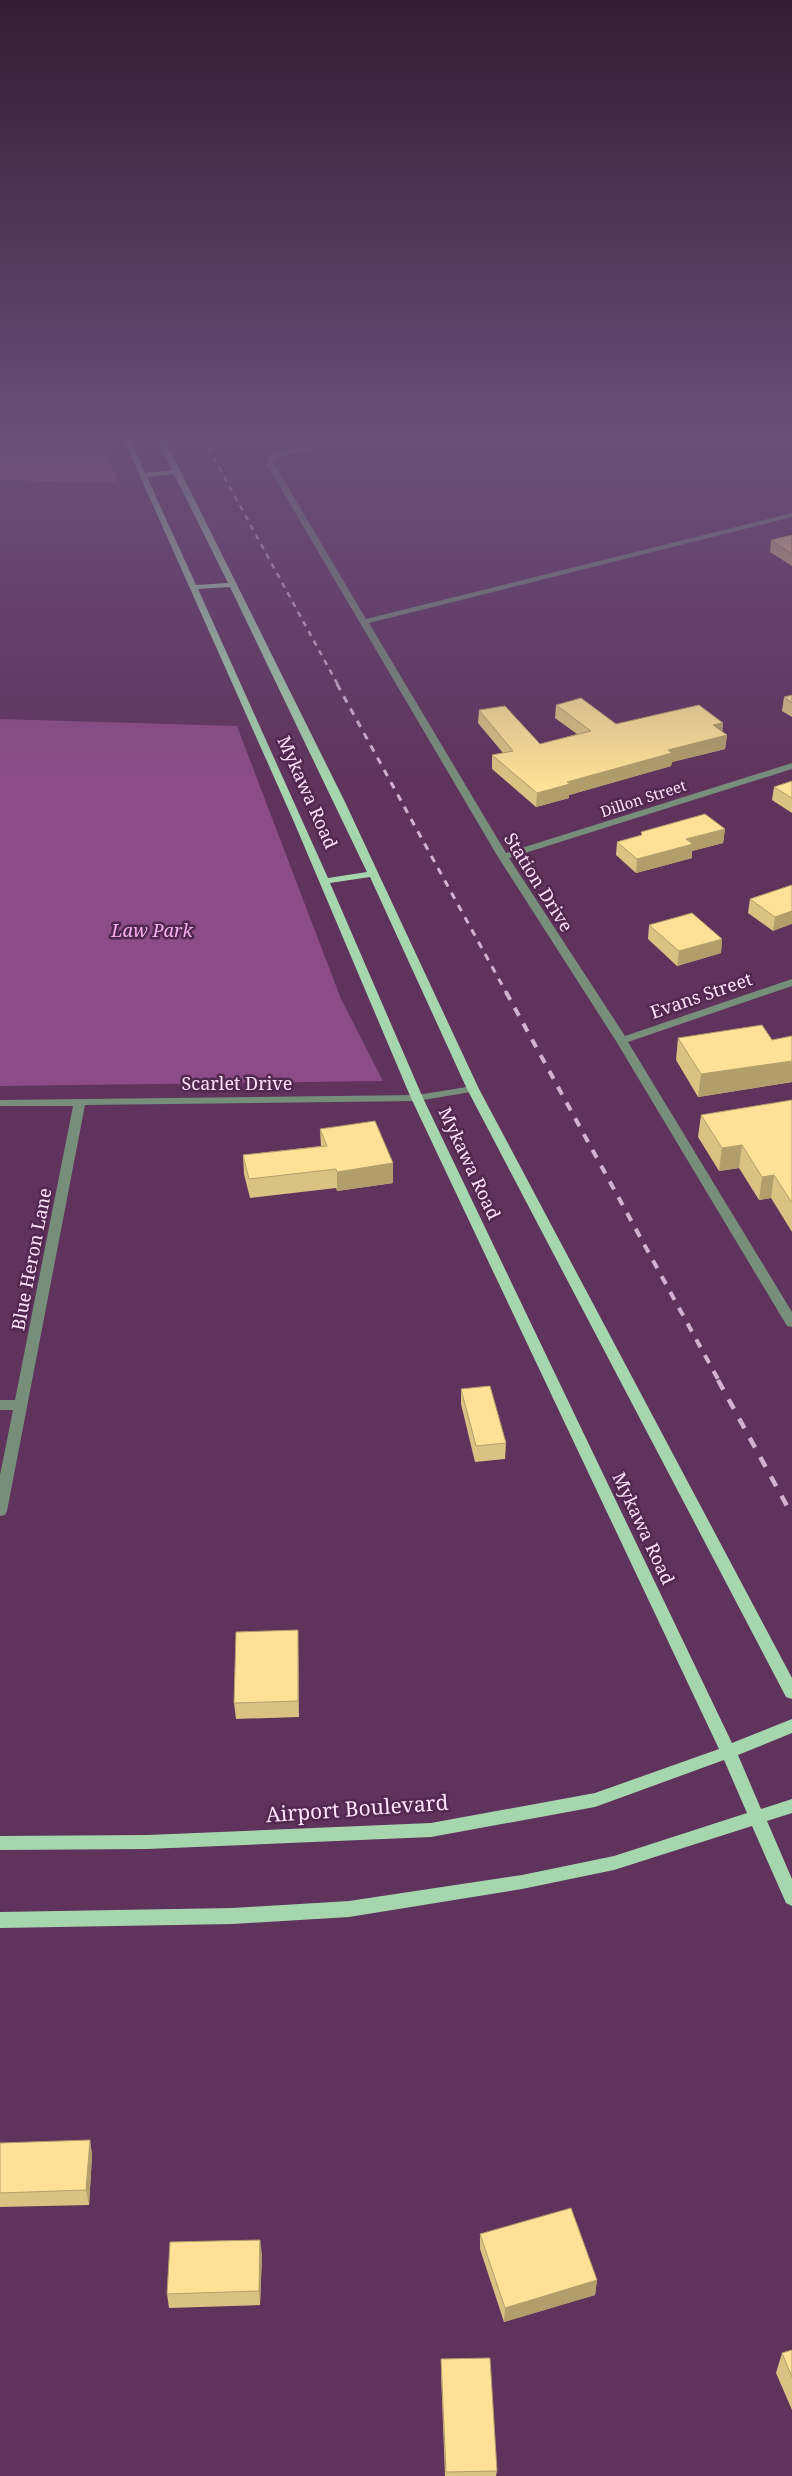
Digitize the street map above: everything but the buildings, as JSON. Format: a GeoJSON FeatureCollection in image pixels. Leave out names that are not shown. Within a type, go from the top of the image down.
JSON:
{"type":"FeatureCollection","features":[{"type":"Feature","properties":{"kind":"main road","name":"Mykawa Road"},"geometry":{"type":"LineString","coordinates":[[178,554],[325,881],[417,1098],[728,1752],[792,1898]]}},
{"type":"Feature","properties":{"kind":"main road","name":"Mykawa Road"},"geometry":{"type":"LineString","coordinates":[[217,554],[373,874],[473,1089],[792,1693]]}},
{"type":"Feature","properties":{"kind":"main road"},"geometry":{"type":"LineString","coordinates":[[194,588],[232,585]]}},
{"type":"Feature","properties":{"kind":"main road"},"geometry":{"type":"LineString","coordinates":[[325,881],[373,874]]}},
{"type":"Feature","properties":{"kind":"main road","name":"Airport Boulevard"},"geometry":{"type":"LineString","coordinates":[[0,1843],[147,1842],[431,1830],[594,1800],[728,1752],[792,1726]]}},
{"type":"Feature","properties":{"kind":"main road"},"geometry":{"type":"LineString","coordinates":[[0,1920],[232,1916],[349,1908],[522,1882],[614,1863],[792,1806]]}},
{"type":"Feature","properties":{"kind":"street","name":"Station Drive"},"geometry":{"type":"LineString","coordinates":[[324,554],[503,857],[622,1041],[792,1323]]}},
{"type":"Feature","properties":{"kind":"street"},"geometry":{"type":"LineString","coordinates":[[365,622],[638,554]]}},
{"type":"Feature","properties":{"kind":"street","name":"Dillon Street"},"geometry":{"type":"LineString","coordinates":[[503,857],[792,766]]}},
{"type":"Feature","properties":{"kind":"street","name":"Evans Street"},"geometry":{"type":"LineString","coordinates":[[622,1041],[792,982]]}},
{"type":"Feature","properties":{"kind":"street","name":"Scarlet Drive"},"geometry":{"type":"LineString","coordinates":[[0,1103],[417,1098],[473,1089]]}},
{"type":"Feature","properties":{"kind":"street","name":"Blue Heron Lane"},"geometry":{"type":"LineString","coordinates":[[0,1511],[80,1101]]}},
{"type":"Feature","properties":{"kind":"street"},"geometry":{"type":"LineString","coordinates":[[0,1405],[22,1405]]}},
{"type":"Feature","properties":{"kind":"green space","name":"Law Park"},"geometry":{"type":"Polygon","coordinates":[[[0,719],[237,726],[341,999],[383,1081],[0,1086],[0,719]]]}},
{"type":"Feature","properties":{"kind":"railway"},"geometry":{"type":"LineString","coordinates":[[266,554],[338,685]]}},
{"type":"Feature","properties":{"kind":"railway"},"geometry":{"type":"LineString","coordinates":[[337,684],[507,994]]}},
{"type":"Feature","properties":{"kind":"railway"},"geometry":{"type":"LineString","coordinates":[[506,992],[719,1381]]}},
{"type":"Feature","properties":{"kind":"railway"},"geometry":{"type":"LineString","coordinates":[[718,1380],[792,1515]]}}]}
